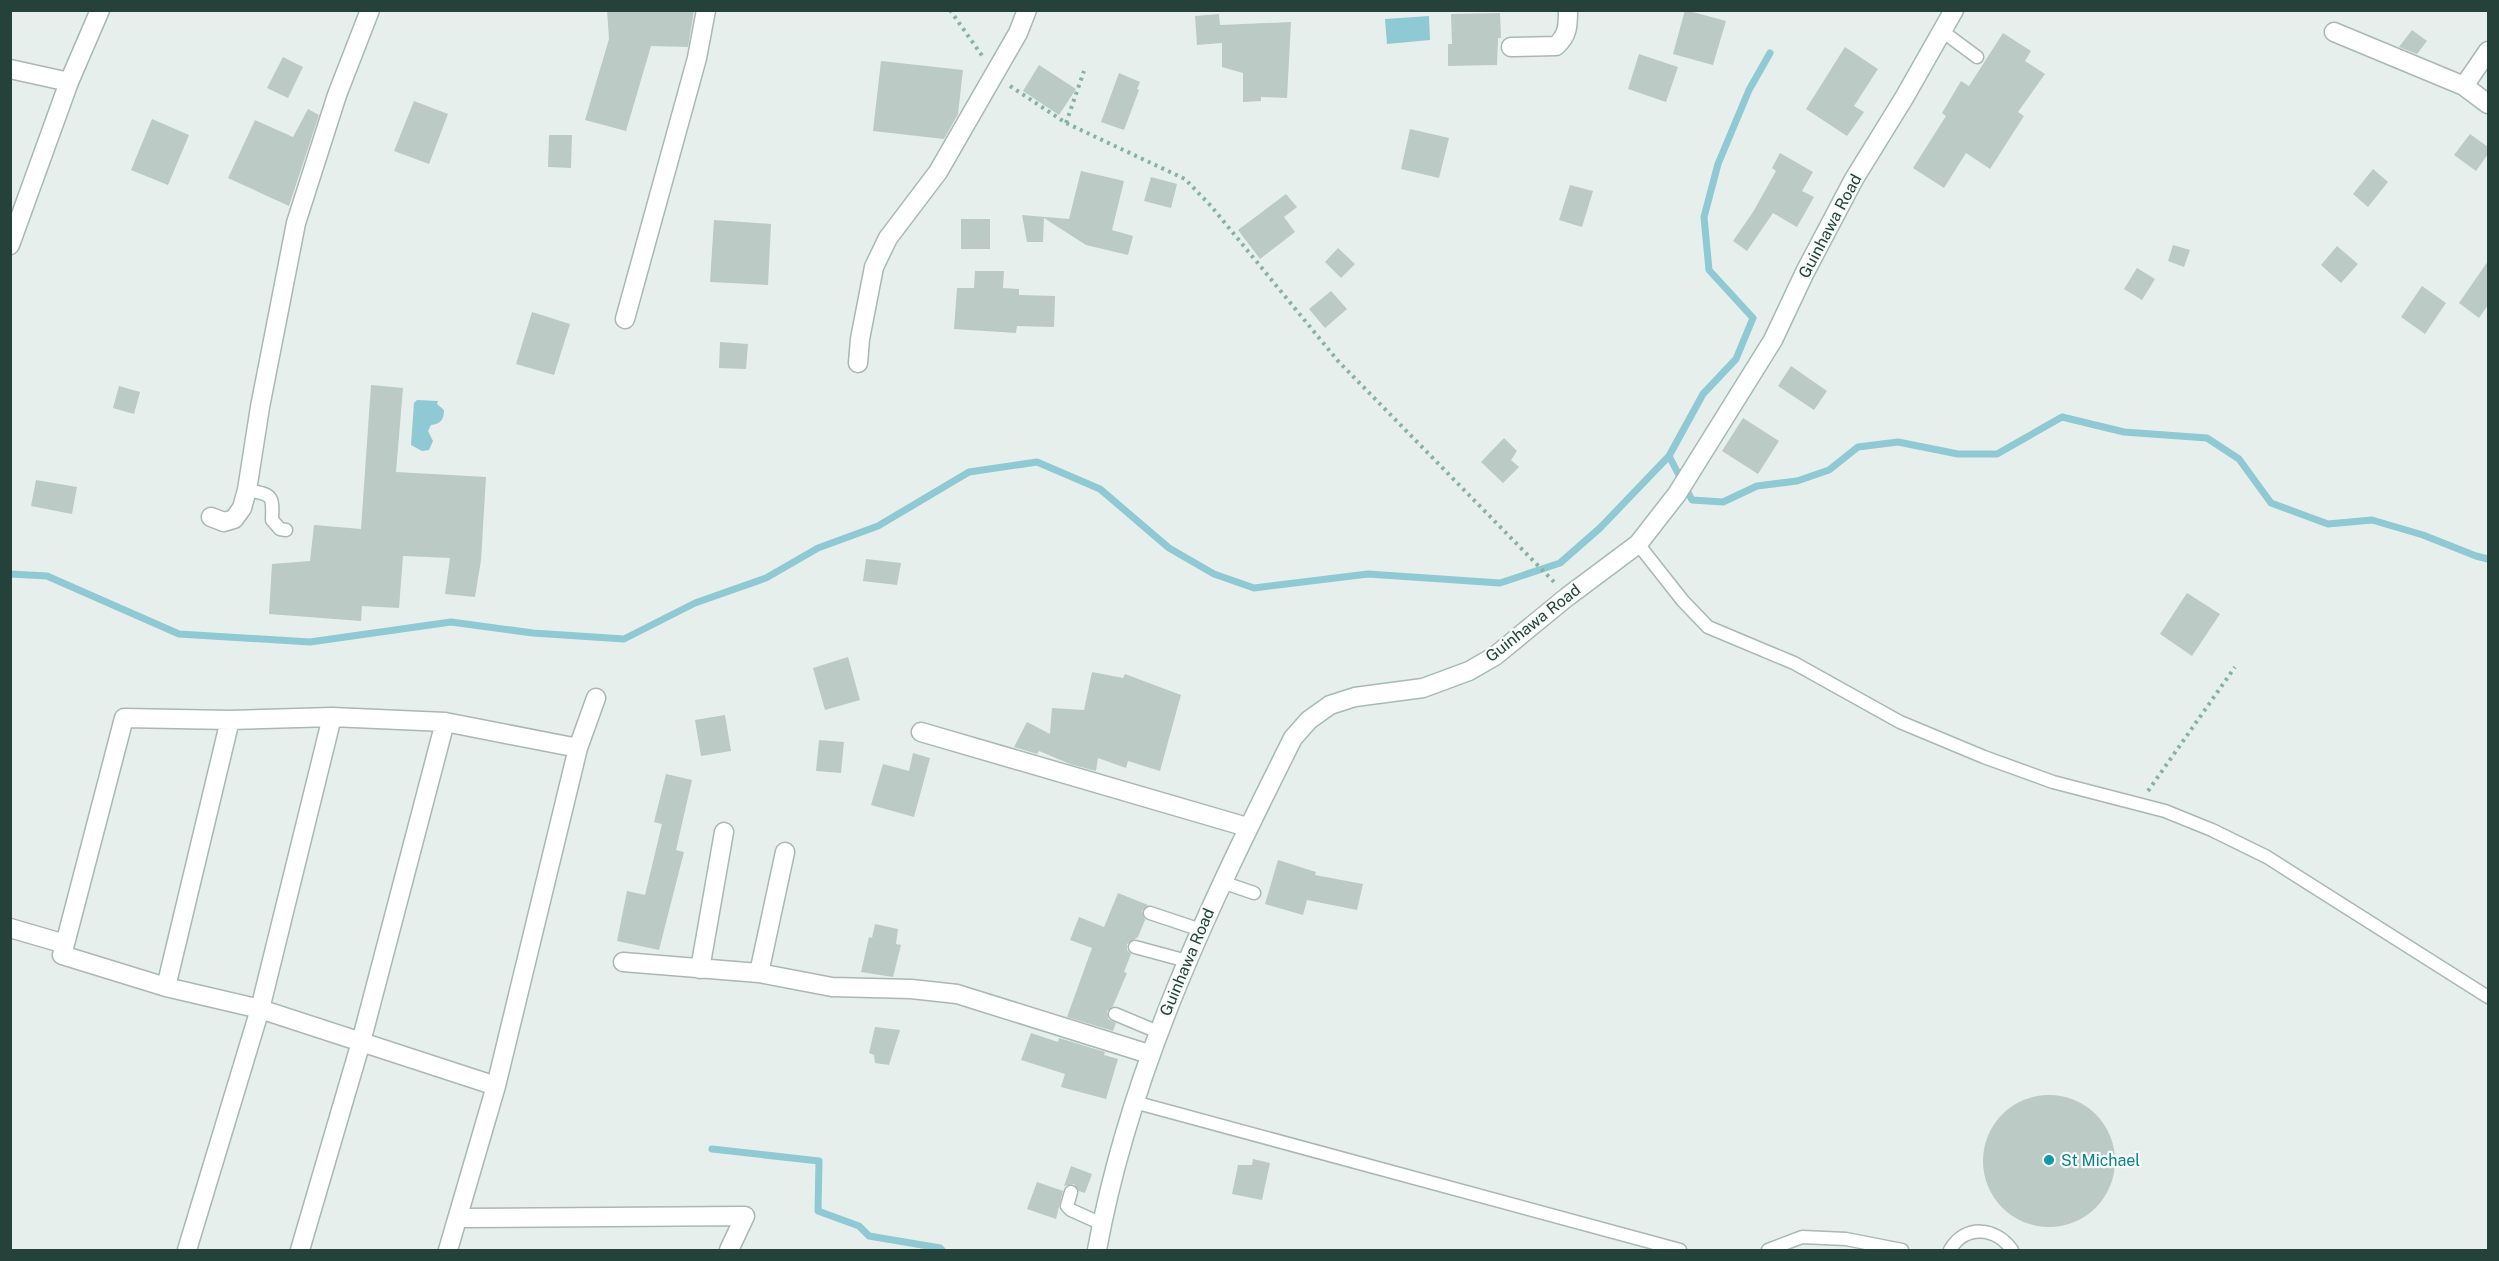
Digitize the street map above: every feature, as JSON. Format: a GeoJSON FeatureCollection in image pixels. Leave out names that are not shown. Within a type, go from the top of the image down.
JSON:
{"type":"FeatureCollection","features":[{"type":"Feature","properties":{"kind":"street"},"geometry":{"type":"LineString","coordinates":[[10,245],[69,82],[100,10]]}},
{"type":"Feature","properties":{"kind":"street"},"geometry":{"type":"LineString","coordinates":[[211,517],[224,522],[234,519],[242,508],[296,223],[337,95],[370,10]]}},
{"type":"Feature","properties":{"kind":"street"},"geometry":{"type":"LineString","coordinates":[[625,319],[697,58],[706,10]]}},
{"type":"Feature","properties":{"kind":"street"},"geometry":{"type":"LineString","coordinates":[[858,363],[860,339],[874,267],[888,238],[938,172],[995,75],[1018,33],[1027,10]]}},
{"type":"Feature","properties":{"kind":"street"},"geometry":{"type":"LineString","coordinates":[[1511,47],[1556,46],[1564,39],[1568,28],[1568,10]]}},
{"type":"Feature","properties":{"kind":"street","name":"Guinhawa Road"},"geometry":{"type":"LineString","coordinates":[[1097,1251],[1134,1102],[1149,1054],[1187,961],[1247,827],[1293,738],[1309,720],[1330,705],[1355,697],[1423,688],[1469,671],[1495,656],[1567,597],[1638,544],[1677,494],[1773,340],[1805,272],[1854,179],[1954,10]]}},
{"type":"Feature","properties":{"kind":"street"},"geometry":{"type":"LineString","coordinates":[[2334,32],[2464,86],[2488,104]]}},
{"type":"Feature","properties":{"kind":"street"},"geometry":{"type":"LineString","coordinates":[[2464,86],[2488,51]]}},
{"type":"Feature","properties":{"kind":"street"},"geometry":{"type":"LineString","coordinates":[[10,69],[69,82]]}},
{"type":"Feature","properties":{"kind":"street"},"geometry":{"type":"LineString","coordinates":[[448,1251],[496,1086],[578,748],[596,698]]}},
{"type":"Feature","properties":{"kind":"street"},"geometry":{"type":"LineString","coordinates":[[496,1086],[260,1009],[166,987],[63,955],[65,944],[124,717],[230,720],[332,717],[445,722],[578,748]]}},
{"type":"Feature","properties":{"kind":"street"},"geometry":{"type":"LineString","coordinates":[[187,1251],[260,1009],[332,717]]}},
{"type":"Feature","properties":{"kind":"street"},"geometry":{"type":"LineString","coordinates":[[166,987],[230,720]]}},
{"type":"Feature","properties":{"kind":"street"},"geometry":{"type":"LineString","coordinates":[[300,1251],[361,1042],[445,722]]}},
{"type":"Feature","properties":{"kind":"street"},"geometry":{"type":"LineString","coordinates":[[921,732],[1247,827]]}},
{"type":"Feature","properties":{"kind":"street"},"geometry":{"type":"LineString","coordinates":[[700,969],[724,832]]}},
{"type":"Feature","properties":{"kind":"street"},"geometry":{"type":"LineString","coordinates":[[759,973],[785,852]]}},
{"type":"Feature","properties":{"kind":"street"},"geometry":{"type":"LineString","coordinates":[[10,928],[65,944]]}},
{"type":"Feature","properties":{"kind":"street"},"geometry":{"type":"LineString","coordinates":[[622,962],[759,973],[832,987],[911,989],[957,994],[1149,1054]]}},
{"type":"Feature","properties":{"kind":"street"},"geometry":{"type":"LineString","coordinates":[[458,1218],[745,1216],[729,1251]]}},
{"type":"Feature","properties":{"kind":"lane"},"geometry":{"type":"LineString","coordinates":[[1942,31],[1977,57]]}},
{"type":"Feature","properties":{"kind":"lane"},"geometry":{"type":"LineString","coordinates":[[247,490],[264,493],[271,497],[274,501],[272,520],[280,530],[286,530]]}},
{"type":"Feature","properties":{"kind":"lane"},"geometry":{"type":"LineString","coordinates":[[1638,544],[1683,601],[1708,627],[1794,663],[1900,722],[1984,757],[2053,782],[2165,810],[2267,857],[2488,997]]}},
{"type":"Feature","properties":{"kind":"lane"},"geometry":{"type":"LineString","coordinates":[[1222,882],[1254,893]]}},
{"type":"Feature","properties":{"kind":"lane"},"geometry":{"type":"LineString","coordinates":[[1150,913],[1201,930]]}},
{"type":"Feature","properties":{"kind":"lane"},"geometry":{"type":"LineString","coordinates":[[1135,948],[1187,961]]}},
{"type":"Feature","properties":{"kind":"lane"},"geometry":{"type":"LineString","coordinates":[[1115,1014],[1158,1032]]}},
{"type":"Feature","properties":{"kind":"lane"},"geometry":{"type":"LineString","coordinates":[[1134,1102],[1680,1251]]}},
{"type":"Feature","properties":{"kind":"lane"},"geometry":{"type":"LineString","coordinates":[[1071,1192],[1067,1206],[1102,1224]]}},
{"type":"Feature","properties":{"kind":"lane"},"geometry":{"type":"LineString","coordinates":[[1950,1251],[1963,1236],[1985,1231],[2006,1241],[2012,1251]]}},
{"type":"Feature","properties":{"kind":"lane"},"geometry":{"type":"LineString","coordinates":[[1768,1251],[1802,1238],[1846,1239],[1902,1251]]}},
{"type":"Feature","properties":{"kind":"path"},"geometry":{"type":"LineString","coordinates":[[951,10],[995,75],[1066,123],[1185,179],[1211,206],[1338,361],[1548,574]]}},
{"type":"Feature","properties":{"kind":"path"},"geometry":{"type":"LineString","coordinates":[[1066,123],[1083,71]]}},
{"type":"Feature","properties":{"kind":"path"},"geometry":{"type":"LineString","coordinates":[[2139,804],[2235,667]]}},
{"type":"Feature","properties":{"kind":"water"},"geometry":{"type":"Polygon","coordinates":[[[1429,16],[1430,40],[1387,44],[1385,19],[1429,16]]]}},
{"type":"Feature","properties":{"kind":"water"},"geometry":{"type":"Polygon","coordinates":[[[417,400],[438,401],[437,404],[444,410],[441,421],[431,425],[428,431],[433,441],[429,450],[422,451],[411,445],[414,403],[417,400]]]}},
{"type":"Feature","properties":{"kind":"building"},"geometry":{"type":"Polygon","coordinates":[[[607,10],[694,10],[688,47],[651,46],[626,131],[585,120],[609,39],[607,10]]]}},
{"type":"Feature","properties":{"kind":"building"},"geometry":{"type":"Polygon","coordinates":[[[1685,10],[1726,21],[1713,65],[1673,54],[1685,10]]]}},
{"type":"Feature","properties":{"kind":"building"},"geometry":{"type":"Polygon","coordinates":[[[1500,13],[1501,38],[1498,38],[1497,65],[1448,66],[1448,44],[1452,44],[1451,14],[1500,13]]]}},
{"type":"Feature","properties":{"kind":"building"},"geometry":{"type":"Polygon","coordinates":[[[1219,14],[1220,25],[1291,22],[1287,98],[1261,97],[1261,101],[1243,102],[1243,73],[1222,67],[1222,43],[1197,45],[1195,16],[1219,14]]]}},
{"type":"Feature","properties":{"kind":"building"},"geometry":{"type":"Polygon","coordinates":[[[2412,30],[2427,41],[2417,54],[2399,47],[2412,30]]]}},
{"type":"Feature","properties":{"kind":"building"},"geometry":{"type":"Polygon","coordinates":[[[2003,33],[2031,51],[2025,61],[2045,74],[2018,112],[2024,116],[1990,169],[1966,153],[1944,188],[1913,168],[1946,116],[1942,113],[1961,81],[1969,86],[2003,33]]]}},
{"type":"Feature","properties":{"kind":"building"},"geometry":{"type":"Polygon","coordinates":[[[1845,47],[1878,69],[1854,106],[1864,112],[1847,136],[1806,109],[1845,47]]]}},
{"type":"Feature","properties":{"kind":"building"},"geometry":{"type":"Polygon","coordinates":[[[1639,54],[1678,67],[1666,102],[1628,89],[1639,54]]]}},
{"type":"Feature","properties":{"kind":"building"},"geometry":{"type":"Polygon","coordinates":[[[283,57],[303,67],[288,98],[267,88],[283,57]]]}},
{"type":"Feature","properties":{"kind":"building"},"geometry":{"type":"Polygon","coordinates":[[[881,61],[963,70],[958,114],[944,139],[873,131],[881,61]]]}},
{"type":"Feature","properties":{"kind":"building"},"geometry":{"type":"Polygon","coordinates":[[[1039,65],[1076,89],[1059,115],[1023,91],[1039,65]]]}},
{"type":"Feature","properties":{"kind":"building"},"geometry":{"type":"Polygon","coordinates":[[[1119,73],[1140,82],[1124,130],[1101,122],[1119,73]]]}},
{"type":"Feature","properties":{"kind":"building"},"geometry":{"type":"Polygon","coordinates":[[[414,101],[448,114],[429,164],[394,151],[414,101]]]}},
{"type":"Feature","properties":{"kind":"building"},"geometry":{"type":"Polygon","coordinates":[[[308,109],[319,115],[289,206],[228,178],[255,120],[293,137],[308,109]]]}},
{"type":"Feature","properties":{"kind":"building"},"geometry":{"type":"Polygon","coordinates":[[[152,119],[189,135],[168,185],[131,170],[152,119]]]}},
{"type":"Feature","properties":{"kind":"building"},"geometry":{"type":"Polygon","coordinates":[[[1410,129],[1449,138],[1439,178],[1401,169],[1410,129]]]}},
{"type":"Feature","properties":{"kind":"building"},"geometry":{"type":"Polygon","coordinates":[[[2470,134],[2488,147],[2488,154],[2476,171],[2454,155],[2470,134]]]}},
{"type":"Feature","properties":{"kind":"building"},"geometry":{"type":"Polygon","coordinates":[[[549,135],[572,135],[571,168],[548,167],[549,135]]]}},
{"type":"Feature","properties":{"kind":"building"},"geometry":{"type":"Polygon","coordinates":[[[1780,153],[1813,172],[1802,191],[1814,197],[1797,227],[1773,213],[1747,251],[1733,241],[1753,212],[1776,171],[1772,168],[1780,153]]]}},
{"type":"Feature","properties":{"kind":"building"},"geometry":{"type":"Polygon","coordinates":[[[2373,169],[2388,182],[2368,207],[2353,194],[2373,169]]]}},
{"type":"Feature","properties":{"kind":"building"},"geometry":{"type":"Polygon","coordinates":[[[1081,171],[1124,181],[1112,230],[1133,236],[1128,255],[1086,245],[1044,218],[1043,242],[1027,242],[1022,215],[1069,219],[1081,171]]]}},
{"type":"Feature","properties":{"kind":"building"},"geometry":{"type":"Polygon","coordinates":[[[1151,177],[1177,184],[1171,208],[1144,201],[1151,177]]]}},
{"type":"Feature","properties":{"kind":"building"},"geometry":{"type":"Polygon","coordinates":[[[1570,185],[1593,191],[1582,227],[1559,220],[1570,185]]]}},
{"type":"Feature","properties":{"kind":"building"},"geometry":{"type":"Polygon","coordinates":[[[1286,194],[1297,207],[1284,217],[1295,232],[1260,259],[1238,230],[1286,194]]]}},
{"type":"Feature","properties":{"kind":"building"},"geometry":{"type":"Polygon","coordinates":[[[961,219],[990,219],[990,249],[961,249],[961,219]]]}},
{"type":"Feature","properties":{"kind":"building"},"geometry":{"type":"Polygon","coordinates":[[[714,220],[771,224],[768,285],[710,282],[714,220]]]}},
{"type":"Feature","properties":{"kind":"building"},"geometry":{"type":"Polygon","coordinates":[[[2173,245],[2190,250],[2184,267],[2168,261],[2173,245]]]}},
{"type":"Feature","properties":{"kind":"building"},"geometry":{"type":"Polygon","coordinates":[[[2337,246],[2358,264],[2341,283],[2321,265],[2337,246]]]}},
{"type":"Feature","properties":{"kind":"building"},"geometry":{"type":"Polygon","coordinates":[[[1338,248],[1355,264],[1341,278],[1325,262],[1338,248]]]}},
{"type":"Feature","properties":{"kind":"building"},"geometry":{"type":"Polygon","coordinates":[[[2488,261],[2488,305],[2479,318],[2459,303],[2488,261]]]}},
{"type":"Feature","properties":{"kind":"building"},"geometry":{"type":"Polygon","coordinates":[[[2137,268],[2155,279],[2142,300],[2124,289],[2137,268]]]}},
{"type":"Feature","properties":{"kind":"building"},"geometry":{"type":"Polygon","coordinates":[[[975,271],[1004,271],[1003,288],[1019,289],[1019,295],[1055,296],[1054,327],[1017,326],[1016,333],[954,329],[957,288],[974,288],[975,271]]]}},
{"type":"Feature","properties":{"kind":"building"},"geometry":{"type":"Polygon","coordinates":[[[2422,286],[2446,303],[2425,334],[2401,317],[2422,286]]]}},
{"type":"Feature","properties":{"kind":"building"},"geometry":{"type":"Polygon","coordinates":[[[1331,291],[1347,309],[1325,328],[1309,309],[1331,291]]]}},
{"type":"Feature","properties":{"kind":"building"},"geometry":{"type":"Polygon","coordinates":[[[532,312],[570,324],[554,375],[516,364],[532,312]]]}},
{"type":"Feature","properties":{"kind":"building"},"geometry":{"type":"Polygon","coordinates":[[[720,342],[748,344],[746,369],[719,368],[720,342]]]}},
{"type":"Feature","properties":{"kind":"building"},"geometry":{"type":"Polygon","coordinates":[[[1791,366],[1827,391],[1814,410],[1778,386],[1791,366]]]}},
{"type":"Feature","properties":{"kind":"building"},"geometry":{"type":"Polygon","coordinates":[[[371,385],[403,388],[396,472],[486,477],[481,560],[475,597],[445,594],[450,558],[403,556],[399,608],[362,606],[361,621],[269,614],[272,564],[310,561],[314,525],[361,529],[371,385]]]}},
{"type":"Feature","properties":{"kind":"building"},"geometry":{"type":"Polygon","coordinates":[[[119,386],[140,392],[134,414],[113,408],[119,386]]]}},
{"type":"Feature","properties":{"kind":"building"},"geometry":{"type":"Polygon","coordinates":[[[1743,418],[1779,441],[1758,474],[1722,451],[1743,418]]]}},
{"type":"Feature","properties":{"kind":"building"},"geometry":{"type":"Polygon","coordinates":[[[1504,438],[1517,451],[1511,460],[1519,467],[1503,483],[1481,462],[1504,438]]]}},
{"type":"Feature","properties":{"kind":"building"},"geometry":{"type":"Polygon","coordinates":[[[36,480],[77,487],[72,514],[31,506],[36,480]]]}},
{"type":"Feature","properties":{"kind":"building"},"geometry":{"type":"Polygon","coordinates":[[[866,559],[901,563],[897,585],[863,581],[866,559]]]}},
{"type":"Feature","properties":{"kind":"building"},"geometry":{"type":"Polygon","coordinates":[[[2187,593],[2220,614],[2192,656],[2160,634],[2187,593]]]}},
{"type":"Feature","properties":{"kind":"building"},"geometry":{"type":"Polygon","coordinates":[[[848,657],[860,700],[825,710],[813,668],[848,657]]]}},
{"type":"Feature","properties":{"kind":"building"},"geometry":{"type":"Polygon","coordinates":[[[1092,672],[1123,678],[1125,674],[1181,695],[1160,771],[1128,761],[1126,768],[1098,758],[1096,771],[1070,764],[1039,751],[1037,754],[1014,747],[1027,722],[1050,734],[1052,708],[1084,710],[1092,672]]]}},
{"type":"Feature","properties":{"kind":"building"},"geometry":{"type":"Polygon","coordinates":[[[725,715],[731,751],[701,756],[695,720],[725,715]]]}},
{"type":"Feature","properties":{"kind":"building"},"geometry":{"type":"Polygon","coordinates":[[[819,740],[844,742],[841,773],[816,771],[819,740]]]}},
{"type":"Feature","properties":{"kind":"building"},"geometry":{"type":"Polygon","coordinates":[[[913,753],[930,758],[914,817],[871,805],[883,764],[909,771],[913,753]]]}},
{"type":"Feature","properties":{"kind":"building"},"geometry":{"type":"Polygon","coordinates":[[[666,774],[692,780],[676,850],[684,852],[659,950],[617,941],[627,891],[645,895],[662,824],[654,822],[666,774]]]}},
{"type":"Feature","properties":{"kind":"building"},"geometry":{"type":"Polygon","coordinates":[[[1278,860],[1316,872],[1315,875],[1363,884],[1357,910],[1307,900],[1303,915],[1265,904],[1278,860]]]}},
{"type":"Feature","properties":{"kind":"building"},"geometry":{"type":"Polygon","coordinates":[[[1118,893],[1148,905],[1142,911],[1145,920],[1138,937],[1127,944],[1127,950],[1131,954],[1124,972],[1127,973],[1113,1006],[1107,1011],[1108,1019],[1116,1023],[1113,1031],[1067,1017],[1092,948],[1070,940],[1079,917],[1104,927],[1118,893]]]}},
{"type":"Feature","properties":{"kind":"building"},"geometry":{"type":"Polygon","coordinates":[[[875,924],[898,929],[896,944],[901,945],[893,977],[861,972],[869,937],[872,938],[875,924]]]}},
{"type":"Feature","properties":{"kind":"building"},"geometry":{"type":"Polygon","coordinates":[[[875,1027],[900,1030],[889,1065],[875,1063],[874,1055],[869,1053],[875,1027]]]}},
{"type":"Feature","properties":{"kind":"building"},"geometry":{"type":"Polygon","coordinates":[[[1031,1033],[1058,1042],[1059,1038],[1105,1052],[1104,1055],[1118,1059],[1106,1099],[1061,1087],[1065,1074],[1021,1060],[1031,1033]]]}},
{"type":"Feature","properties":{"kind":"building","name":"St Michael"},"geometry":{"type":"Polygon","coordinates":[[[2049,1095],[2074,1100],[2096,1114],[2110,1136],[2115,1161],[2110,1186],[2096,1208],[2074,1222],[2049,1227],[2024,1222],[2002,1208],[1988,1186],[1983,1161],[1988,1136],[2002,1114],[2024,1100],[2049,1095]]]}},
{"type":"Feature","properties":{"kind":"building"},"geometry":{"type":"Polygon","coordinates":[[[1253,1159],[1270,1163],[1262,1200],[1232,1194],[1238,1165],[1252,1165],[1253,1159]]]}},
{"type":"Feature","properties":{"kind":"building"},"geometry":{"type":"Polygon","coordinates":[[[1071,1166],[1092,1174],[1085,1193],[1079,1191],[1074,1184],[1064,1186],[1071,1166]]]}},
{"type":"Feature","properties":{"kind":"building"},"geometry":{"type":"Polygon","coordinates":[[[1037,1182],[1063,1191],[1056,1219],[1027,1209],[1037,1182]]]}},
{"type":"Feature","properties":{"kind":"waterway"},"geometry":{"type":"LineString","coordinates":[[1770,53],[1749,90],[1718,164],[1704,217],[1709,270],[1753,318],[1736,359],[1703,394],[1669,456],[1692,500],[1723,502],[1757,486],[1797,481],[1829,470],[1858,447],[1898,442],[1958,454],[1997,454],[2062,417],[2124,432],[2207,438],[2239,459],[2271,503],[2328,524],[2372,520],[2423,535],[2488,559]]}},
{"type":"Feature","properties":{"kind":"waterway"},"geometry":{"type":"LineString","coordinates":[[10,574],[47,576],[179,634],[310,642],[451,622],[533,633],[624,639],[695,603],[766,578],[818,548],[878,526],[969,472],[1037,462],[1100,489],[1169,548],[1214,574],[1254,588],[1368,574],[1500,583],[1560,563],[1600,528],[1669,456]]}},
{"type":"Feature","properties":{"kind":"waterway"},"geometry":{"type":"LineString","coordinates":[[712,1149],[819,1161],[818,1211],[859,1226],[869,1236],[942,1250]]}},
{"type":"Feature","properties":{"kind":"place","name":"St Michael"},"geometry":{"type":"Point","coordinates":[2049,1160]}}]}
